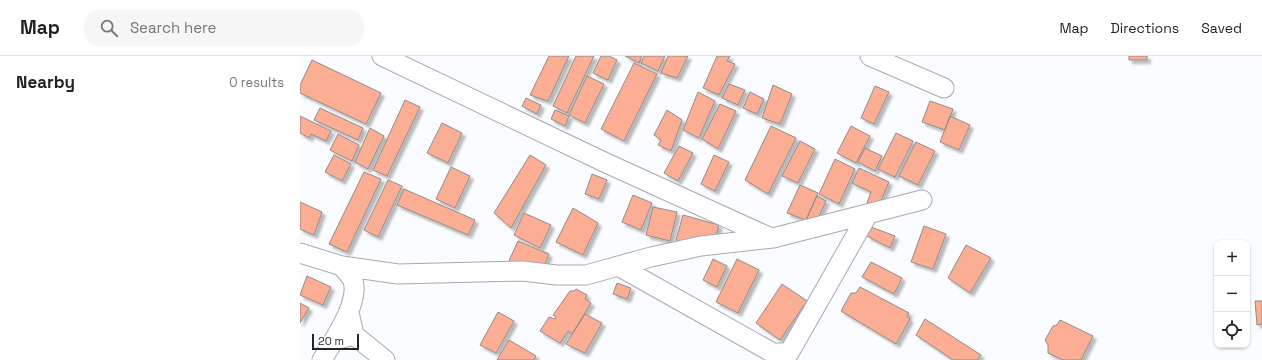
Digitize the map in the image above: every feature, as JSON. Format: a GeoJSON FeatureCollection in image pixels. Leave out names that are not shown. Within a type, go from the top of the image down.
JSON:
{"type":"FeatureCollection","features":[{"type":"Feature","properties":{"kind":"street"},"geometry":{"type":"LineString","coordinates":[[382,56],[604,162],[772,238]]}},
{"type":"Feature","properties":{"kind":"street"},"geometry":{"type":"LineString","coordinates":[[870,56],[944,88]]}},
{"type":"Feature","properties":{"kind":"street"},"geometry":{"type":"LineString","coordinates":[[300,253],[342,266],[398,274],[523,271],[556,275],[586,275],[620,267],[651,257],[701,246],[772,238],[922,200]]}},
{"type":"Feature","properties":{"kind":"street"},"geometry":{"type":"LineString","coordinates":[[620,267],[779,357],[789,353],[868,214]]}},
{"type":"Feature","properties":{"kind":"street"},"geometry":{"type":"LineString","coordinates":[[322,360],[349,312],[354,296],[352,281],[342,266]]}},
{"type":"Feature","properties":{"kind":"street"},"geometry":{"type":"LineString","coordinates":[[349,312],[354,335],[385,360]]}},
{"type":"Feature","properties":{"kind":"street"},"geometry":{"type":"LineString","coordinates":[[334,340],[354,335]]}},
{"type":"Feature","properties":{"kind":"building"},"geometry":{"type":"Polygon","coordinates":[[[549,56],[569,56],[548,101],[530,95],[549,56]]]}},
{"type":"Feature","properties":{"kind":"building"},"geometry":{"type":"Polygon","coordinates":[[[576,56],[594,56],[567,113],[553,106],[576,56]]]}},
{"type":"Feature","properties":{"kind":"building"},"geometry":{"type":"Polygon","coordinates":[[[601,56],[609,56],[617,60],[608,80],[593,73],[601,56]]]}},
{"type":"Feature","properties":{"kind":"building"},"geometry":{"type":"Polygon","coordinates":[[[625,56],[642,56],[639,63],[625,56]]]}},
{"type":"Feature","properties":{"kind":"building"},"geometry":{"type":"Polygon","coordinates":[[[644,56],[665,56],[658,71],[641,63],[644,56]]]}},
{"type":"Feature","properties":{"kind":"building"},"geometry":{"type":"Polygon","coordinates":[[[668,56],[688,56],[677,78],[661,73],[668,56]]]}},
{"type":"Feature","properties":{"kind":"building"},"geometry":{"type":"Polygon","coordinates":[[[717,56],[730,56],[727,61],[735,64],[719,95],[703,88],[717,56]]]}},
{"type":"Feature","properties":{"kind":"building"},"geometry":{"type":"Polygon","coordinates":[[[1129,56],[1147,56],[1147,60],[1129,60],[1129,56]]]}},
{"type":"Feature","properties":{"kind":"building"},"geometry":{"type":"Polygon","coordinates":[[[312,60],[381,93],[366,124],[300,93],[300,85],[312,60]]]}},
{"type":"Feature","properties":{"kind":"building"},"geometry":{"type":"Polygon","coordinates":[[[634,63],[657,74],[624,141],[601,129],[634,63]]]}},
{"type":"Feature","properties":{"kind":"building"},"geometry":{"type":"Polygon","coordinates":[[[587,76],[604,84],[585,123],[569,115],[587,76]]]}},
{"type":"Feature","properties":{"kind":"building"},"geometry":{"type":"Polygon","coordinates":[[[729,84],[745,90],[738,105],[722,98],[729,84]]]}},
{"type":"Feature","properties":{"kind":"building"},"geometry":{"type":"Polygon","coordinates":[[[773,85],[792,94],[780,124],[762,118],[773,85]]]}},
{"type":"Feature","properties":{"kind":"building"},"geometry":{"type":"Polygon","coordinates":[[[875,86],[889,92],[874,124],[861,118],[875,86]]]}},
{"type":"Feature","properties":{"kind":"building"},"geometry":{"type":"Polygon","coordinates":[[[698,92],[715,101],[699,138],[683,130],[698,92]]]}},
{"type":"Feature","properties":{"kind":"building"},"geometry":{"type":"Polygon","coordinates":[[[750,92],[764,99],[757,114],[743,108],[750,92]]]}},
{"type":"Feature","properties":{"kind":"building"},"geometry":{"type":"Polygon","coordinates":[[[526,98],[541,105],[537,114],[522,106],[526,98]]]}},
{"type":"Feature","properties":{"kind":"building"},"geometry":{"type":"Polygon","coordinates":[[[405,100],[420,107],[387,176],[373,170],[405,100]]]}},
{"type":"Feature","properties":{"kind":"building"},"geometry":{"type":"Polygon","coordinates":[[[930,101],[953,109],[945,130],[922,122],[930,101]]]}},
{"type":"Feature","properties":{"kind":"building"},"geometry":{"type":"Polygon","coordinates":[[[720,104],[736,111],[718,149],[702,139],[720,104]]]}},
{"type":"Feature","properties":{"kind":"building"},"geometry":{"type":"Polygon","coordinates":[[[320,108],[363,128],[358,140],[314,120],[320,108]]]}},
{"type":"Feature","properties":{"kind":"building"},"geometry":{"type":"Polygon","coordinates":[[[555,110],[569,116],[565,126],[551,119],[555,110]]]}},
{"type":"Feature","properties":{"kind":"building"},"geometry":{"type":"Polygon","coordinates":[[[667,110],[682,120],[671,151],[658,145],[661,140],[654,135],[667,110]]]}},
{"type":"Feature","properties":{"kind":"building"},"geometry":{"type":"Polygon","coordinates":[[[300,116],[331,131],[326,141],[311,134],[309,138],[300,133],[300,116]]]}},
{"type":"Feature","properties":{"kind":"building"},"geometry":{"type":"Polygon","coordinates":[[[950,116],[970,125],[959,150],[940,142],[950,116]]]}},
{"type":"Feature","properties":{"kind":"building"},"geometry":{"type":"Polygon","coordinates":[[[442,123],[462,133],[448,163],[427,153],[442,123]]]}},
{"type":"Feature","properties":{"kind":"building"},"geometry":{"type":"Polygon","coordinates":[[[771,126],[796,138],[768,194],[745,180],[771,126]]]}},
{"type":"Feature","properties":{"kind":"building"},"geometry":{"type":"Polygon","coordinates":[[[851,126],[870,136],[856,163],[837,153],[851,126]]]}},
{"type":"Feature","properties":{"kind":"building"},"geometry":{"type":"Polygon","coordinates":[[[370,128],[384,136],[368,169],[355,162],[370,128]]]}},
{"type":"Feature","properties":{"kind":"building"},"geometry":{"type":"Polygon","coordinates":[[[896,133],[913,141],[895,177],[878,169],[896,133]]]}},
{"type":"Feature","properties":{"kind":"building"},"geometry":{"type":"Polygon","coordinates":[[[338,134],[359,145],[352,161],[330,150],[338,134]]]}},
{"type":"Feature","properties":{"kind":"building"},"geometry":{"type":"Polygon","coordinates":[[[800,141],[815,149],[798,183],[782,176],[800,141]]]}},
{"type":"Feature","properties":{"kind":"building"},"geometry":{"type":"Polygon","coordinates":[[[916,142],[935,151],[918,185],[899,176],[916,142]]]}},
{"type":"Feature","properties":{"kind":"building"},"geometry":{"type":"Polygon","coordinates":[[[679,146],[693,153],[678,181],[664,173],[679,146]]]}},
{"type":"Feature","properties":{"kind":"building"},"geometry":{"type":"Polygon","coordinates":[[[865,148],[882,156],[875,171],[858,162],[865,148]]]}},
{"type":"Feature","properties":{"kind":"building"},"geometry":{"type":"Polygon","coordinates":[[[334,155],[351,164],[342,181],[325,172],[334,155]]]}},
{"type":"Feature","properties":{"kind":"building"},"geometry":{"type":"Polygon","coordinates":[[[530,155],[546,165],[511,228],[494,213],[530,155]]]}},
{"type":"Feature","properties":{"kind":"building"},"geometry":{"type":"Polygon","coordinates":[[[714,155],[729,162],[715,191],[701,184],[714,155]]]}},
{"type":"Feature","properties":{"kind":"building"},"geometry":{"type":"Polygon","coordinates":[[[835,159],[855,169],[839,204],[819,194],[835,159]]]}},
{"type":"Feature","properties":{"kind":"building"},"geometry":{"type":"Polygon","coordinates":[[[451,167],[470,176],[455,208],[436,199],[451,167]]]}},
{"type":"Feature","properties":{"kind":"building"},"geometry":{"type":"Polygon","coordinates":[[[859,168],[889,182],[879,205],[867,203],[871,192],[852,183],[859,168]]]}},
{"type":"Feature","properties":{"kind":"building"},"geometry":{"type":"Polygon","coordinates":[[[364,172],[381,179],[347,252],[329,244],[364,172]]]}},
{"type":"Feature","properties":{"kind":"building"},"geometry":{"type":"Polygon","coordinates":[[[592,174],[607,180],[599,199],[585,194],[592,174]]]}},
{"type":"Feature","properties":{"kind":"building"},"geometry":{"type":"Polygon","coordinates":[[[388,180],[402,186],[378,237],[364,230],[388,180]]]}},
{"type":"Feature","properties":{"kind":"building"},"geometry":{"type":"Polygon","coordinates":[[[800,185],[818,193],[806,220],[787,213],[800,185]]]}},
{"type":"Feature","properties":{"kind":"building"},"geometry":{"type":"Polygon","coordinates":[[[404,189],[475,220],[468,235],[397,205],[404,189]]]}},
{"type":"Feature","properties":{"kind":"building"},"geometry":{"type":"Polygon","coordinates":[[[633,195],[652,203],[641,230],[622,222],[633,195]]]}},
{"type":"Feature","properties":{"kind":"building"},"geometry":{"type":"Polygon","coordinates":[[[817,196],[826,201],[815,225],[806,220],[817,196]]]}},
{"type":"Feature","properties":{"kind":"building"},"geometry":{"type":"Polygon","coordinates":[[[300,202],[322,212],[314,235],[300,229],[300,202]]]}},
{"type":"Feature","properties":{"kind":"building"},"geometry":{"type":"Polygon","coordinates":[[[653,207],[677,212],[670,241],[646,235],[653,207]]]}},
{"type":"Feature","properties":{"kind":"building"},"geometry":{"type":"Polygon","coordinates":[[[573,208],[598,223],[583,255],[556,242],[573,208]]]}},
{"type":"Feature","properties":{"kind":"building"},"geometry":{"type":"Polygon","coordinates":[[[524,213],[551,225],[540,248],[514,235],[524,213]]]}},
{"type":"Feature","properties":{"kind":"building"},"geometry":{"type":"Polygon","coordinates":[[[683,215],[719,225],[712,250],[676,240],[683,215]]]}},
{"type":"Feature","properties":{"kind":"building"},"geometry":{"type":"Polygon","coordinates":[[[924,226],[946,234],[933,269],[911,262],[924,226]]]}},
{"type":"Feature","properties":{"kind":"building"},"geometry":{"type":"Polygon","coordinates":[[[871,227],[895,236],[890,248],[867,236],[871,227]]]}},
{"type":"Feature","properties":{"kind":"building"},"geometry":{"type":"Polygon","coordinates":[[[518,241],[549,254],[539,277],[508,263],[518,241]]]}},
{"type":"Feature","properties":{"kind":"building"},"geometry":{"type":"Polygon","coordinates":[[[966,245],[991,258],[970,293],[948,278],[966,245]]]}},
{"type":"Feature","properties":{"kind":"building"},"geometry":{"type":"Polygon","coordinates":[[[713,259],[727,266],[717,287],[703,280],[713,259]]]}},
{"type":"Feature","properties":{"kind":"building"},"geometry":{"type":"Polygon","coordinates":[[[737,259],[759,270],[738,313],[716,302],[737,259]]]}},
{"type":"Feature","properties":{"kind":"building"},"geometry":{"type":"Polygon","coordinates":[[[871,262],[902,278],[894,294],[862,277],[871,262]]]}},
{"type":"Feature","properties":{"kind":"building"},"geometry":{"type":"Polygon","coordinates":[[[307,276],[331,287],[323,305],[300,295],[307,276]]]}},
{"type":"Feature","properties":{"kind":"building"},"geometry":{"type":"Polygon","coordinates":[[[617,283],[631,288],[627,299],[613,294],[617,283]]]}},
{"type":"Feature","properties":{"kind":"building"},"geometry":{"type":"Polygon","coordinates":[[[782,284],[807,301],[780,340],[756,323],[782,284]]]}},
{"type":"Feature","properties":{"kind":"building"},"geometry":{"type":"Polygon","coordinates":[[[860,287],[909,313],[907,317],[910,319],[896,344],[841,311],[851,293],[856,293],[860,287]]]}},
{"type":"Feature","properties":{"kind":"building"},"geometry":{"type":"Polygon","coordinates":[[[576,289],[587,295],[585,299],[591,303],[572,334],[568,331],[560,343],[540,331],[549,317],[555,319],[556,317],[553,315],[570,291],[574,291],[576,289]]]}},
{"type":"Feature","properties":{"kind":"building"},"geometry":{"type":"Polygon","coordinates":[[[1255,301],[1262,301],[1262,324],[1257,325],[1255,301]]]}},
{"type":"Feature","properties":{"kind":"building"},"geometry":{"type":"Polygon","coordinates":[[[300,303],[309,308],[300,323],[300,303]]]}},
{"type":"Feature","properties":{"kind":"building"},"geometry":{"type":"Polygon","coordinates":[[[498,312],[514,321],[496,353],[480,345],[498,312]]]}},
{"type":"Feature","properties":{"kind":"building"},"geometry":{"type":"Polygon","coordinates":[[[585,314],[602,323],[585,353],[566,344],[585,314]]]}},
{"type":"Feature","properties":{"kind":"building"},"geometry":{"type":"Polygon","coordinates":[[[925,319],[981,355],[977,360],[953,360],[916,335],[925,319]]]}},
{"type":"Feature","properties":{"kind":"building"},"geometry":{"type":"Polygon","coordinates":[[[1060,320],[1093,336],[1081,360],[1063,360],[1048,353],[1048,345],[1045,340],[1053,326],[1057,325],[1060,320]]]}},
{"type":"Feature","properties":{"kind":"building"},"geometry":{"type":"Polygon","coordinates":[[[509,340],[536,356],[534,360],[497,360],[509,340]]]}}]}
